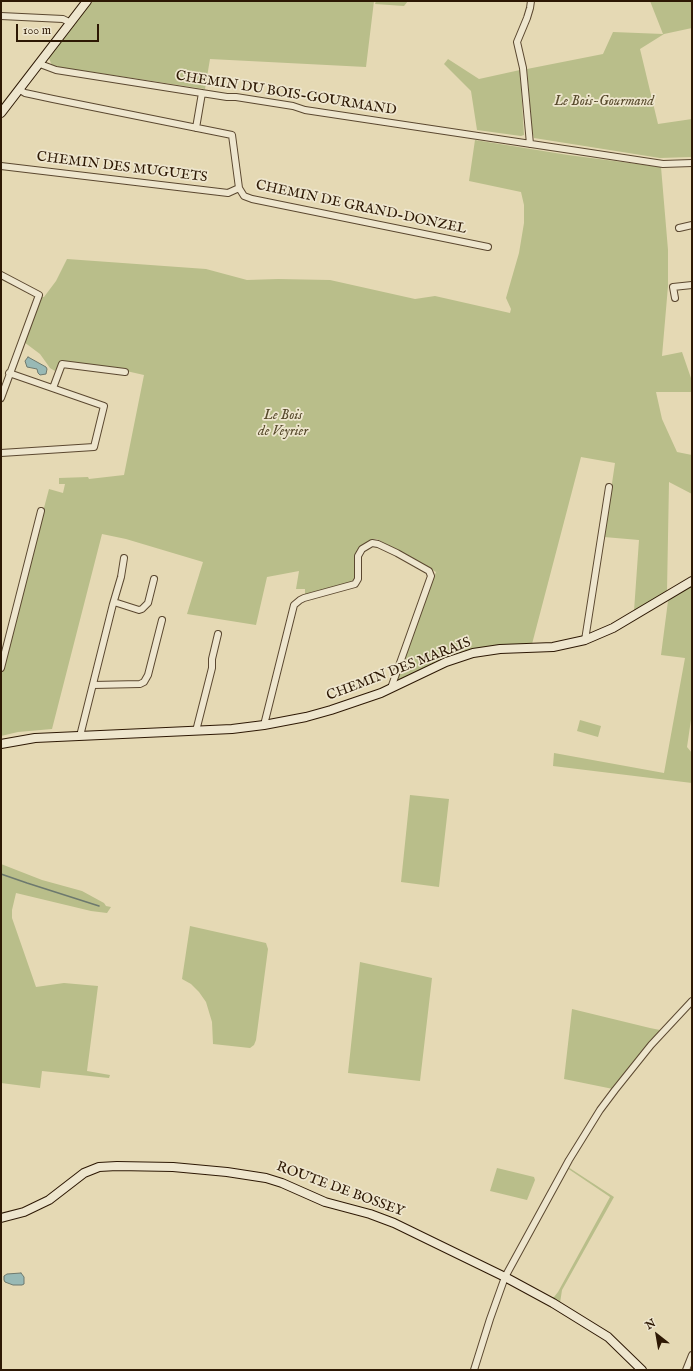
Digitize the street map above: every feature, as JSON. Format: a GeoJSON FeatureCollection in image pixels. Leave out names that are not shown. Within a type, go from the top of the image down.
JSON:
{"type":"FeatureCollection","features":[{"type":"Feature","properties":{"kind":"street"},"geometry":{"type":"LineString","coordinates":[[1,113],[87,1]]}},
{"type":"Feature","properties":{"kind":"street"},"geometry":{"type":"LineString","coordinates":[[530,144],[523,68],[517,42],[528,18],[531,1]]}},
{"type":"Feature","properties":{"kind":"street"},"geometry":{"type":"LineString","coordinates":[[1,16],[62,19],[71,23]]}},
{"type":"Feature","properties":{"kind":"street","name":"CHEMIN DU BOIS-GOURMAND"},"geometry":{"type":"LineString","coordinates":[[40,64],[56,70],[293,106],[304,110],[663,164],[692,163]]}},
{"type":"Feature","properties":{"kind":"street","name":"CHEMIN DE GRAND-DONZEL"},"geometry":{"type":"LineString","coordinates":[[20,90],[28,93],[232,135],[239,188],[244,196],[252,199],[488,247]]}},
{"type":"Feature","properties":{"kind":"street"},"geometry":{"type":"LineString","coordinates":[[195,128],[202,93]]}},
{"type":"Feature","properties":{"kind":"street","name":"CHEMIN DES MUGUETS"},"geometry":{"type":"LineString","coordinates":[[1,166],[228,193],[239,188]]}},
{"type":"Feature","properties":{"kind":"street"},"geometry":{"type":"LineString","coordinates":[[679,228],[692,225]]}},
{"type":"Feature","properties":{"kind":"street"},"geometry":{"type":"LineString","coordinates":[[1,275],[39,295],[1,398]]}},
{"type":"Feature","properties":{"kind":"street"},"geometry":{"type":"LineString","coordinates":[[675,298],[673,287],[692,284]]}},
{"type":"Feature","properties":{"kind":"street"},"geometry":{"type":"LineString","coordinates":[[52,388],[62,364],[125,372]]}},
{"type":"Feature","properties":{"kind":"street"},"geometry":{"type":"LineString","coordinates":[[1,452],[94,447],[104,406],[9,373]]}},
{"type":"Feature","properties":{"kind":"street"},"geometry":{"type":"LineString","coordinates":[[585,640],[609,487]]}},
{"type":"Feature","properties":{"kind":"street"},"geometry":{"type":"LineString","coordinates":[[1,668],[41,511]]}},
{"type":"Feature","properties":{"kind":"street"},"geometry":{"type":"LineString","coordinates":[[264,725],[292,609],[300,597],[355,584],[358,579],[358,556],[362,549],[372,543],[378,544],[397,553],[429,571],[432,576],[391,688]]}},
{"type":"Feature","properties":{"kind":"street"},"geometry":{"type":"LineString","coordinates":[[80,736],[121,577],[124,558]]}},
{"type":"Feature","properties":{"kind":"street"},"geometry":{"type":"LineString","coordinates":[[114,602],[139,610],[142,609],[148,603],[154,579]]}},
{"type":"Feature","properties":{"kind":"street","name":"CHEMIN DES MARAIS"},"geometry":{"type":"LineString","coordinates":[[1,744],[28,739],[232,729],[285,722],[357,702],[446,662],[473,653],[500,649],[553,647],[585,640],[614,628],[692,581]]}},
{"type":"Feature","properties":{"kind":"street"},"geometry":{"type":"LineString","coordinates":[[93,685],[140,684],[144,682],[148,675],[162,620]]}},
{"type":"Feature","properties":{"kind":"street"},"geometry":{"type":"LineString","coordinates":[[196,731],[212,668],[212,659],[218,634]]}},
{"type":"Feature","properties":{"kind":"street"},"geometry":{"type":"LineString","coordinates":[[474,1370],[505,1277],[559,1176],[600,1110],[650,1045],[692,1001]]}},
{"type":"Feature","properties":{"kind":"street","name":"ROUTE DE BOSSEY"},"geometry":{"type":"LineString","coordinates":[[1,1218],[24,1212],[42,1204],[55,1197],[84,1173],[99,1167],[173,1167],[227,1172],[266,1178],[325,1202],[370,1214],[394,1223],[505,1277],[553,1303],[608,1337],[642,1370]]}},
{"type":"Feature","properties":{"kind":"street"},"geometry":{"type":"LineString","coordinates":[[686,1370],[692,1355]]}},
{"type":"Feature","properties":{"kind":"green space"},"geometry":{"type":"Polygon","coordinates":[[[93,1],[374,1],[366,67],[210,59],[205,89],[52,66],[49,58],[93,1]]]}},
{"type":"Feature","properties":{"kind":"green space"},"geometry":{"type":"Polygon","coordinates":[[[376,1],[408,1],[404,6],[375,4],[376,1]]]}},
{"type":"Feature","properties":{"kind":"green space","name":"Le Bois-Gourmand"},"geometry":{"type":"Polygon","coordinates":[[[650,1],[692,1],[692,28],[664,34],[640,49],[658,124],[692,119],[692,157],[660,158],[534,138],[532,131],[527,69],[603,54],[613,32],[663,34],[650,1]]]}},
{"type":"Feature","properties":{"kind":"green space","name":"Le Bois-Gourmand"},"geometry":{"type":"Polygon","coordinates":[[[448,59],[479,79],[520,70],[524,135],[521,136],[477,130],[471,91],[444,64],[448,59]]]}},
{"type":"Feature","properties":{"kind":"green space","name":"Le Bois de Veyrier"},"geometry":{"type":"Polygon","coordinates":[[[475,140],[568,155],[661,167],[668,250],[668,286],[662,356],[682,352],[692,381],[692,392],[656,392],[662,419],[677,452],[692,455],[692,494],[669,482],[667,591],[634,611],[639,540],[604,537],[615,463],[581,457],[532,644],[496,645],[463,651],[442,659],[398,681],[398,674],[436,572],[377,539],[373,539],[362,546],[355,559],[355,578],[351,583],[305,594],[305,589],[296,589],[299,571],[267,577],[256,625],[187,614],[203,562],[126,539],[102,534],[52,729],[18,732],[1,736],[1,670],[49,489],[63,493],[65,484],[59,484],[59,478],[88,477],[89,479],[124,475],[144,375],[104,366],[61,361],[55,371],[50,368],[40,354],[24,342],[41,297],[44,297],[56,281],[67,259],[206,269],[247,280],[330,280],[415,299],[435,296],[510,313],[511,309],[506,298],[519,253],[524,223],[524,205],[521,192],[469,181],[475,140]]]}},
{"type":"Feature","properties":{"kind":"green space"},"geometry":{"type":"Polygon","coordinates":[[[692,585],[692,713],[687,747],[692,753],[692,783],[553,766],[554,753],[664,773],[685,658],[661,655],[668,601],[673,596],[692,585]]]}},
{"type":"Feature","properties":{"kind":"green space"},"geometry":{"type":"Polygon","coordinates":[[[580,720],[601,726],[598,737],[577,731],[580,720]]]}},
{"type":"Feature","properties":{"kind":"green space"},"geometry":{"type":"Polygon","coordinates":[[[410,795],[449,799],[439,887],[401,882],[410,795]]]}},
{"type":"Feature","properties":{"kind":"green space"},"geometry":{"type":"Polygon","coordinates":[[[1,864],[42,880],[82,891],[104,903],[106,906],[111,907],[107,913],[91,911],[16,893],[12,910],[12,918],[36,987],[64,983],[98,986],[87,1071],[110,1075],[109,1078],[42,1071],[40,1088],[1,1083],[1,864]]]}},
{"type":"Feature","properties":{"kind":"green space"},"geometry":{"type":"Polygon","coordinates":[[[190,926],[266,943],[268,949],[256,1040],[254,1045],[250,1048],[213,1044],[212,1022],[206,1002],[191,984],[182,979],[190,926]]]}},
{"type":"Feature","properties":{"kind":"green space"},"geometry":{"type":"Polygon","coordinates":[[[360,962],[432,978],[420,1081],[348,1073],[360,962]]]}},
{"type":"Feature","properties":{"kind":"green space"},"geometry":{"type":"Polygon","coordinates":[[[572,1009],[660,1030],[613,1089],[564,1079],[572,1009]]]}},
{"type":"Feature","properties":{"kind":"green space"},"geometry":{"type":"Polygon","coordinates":[[[568,1167],[614,1197],[562,1290],[560,1303],[548,1297],[554,1297],[558,1292],[610,1197],[567,1168],[568,1167]]]}},
{"type":"Feature","properties":{"kind":"green space"},"geometry":{"type":"Polygon","coordinates":[[[497,1168],[534,1177],[535,1180],[527,1200],[490,1191],[497,1168]]]}},
{"type":"Feature","properties":{"kind":"water"},"geometry":{"type":"Polygon","coordinates":[[[28,357],[46,367],[46,374],[40,375],[37,369],[27,367],[25,361],[28,357]]]}},
{"type":"Feature","properties":{"kind":"water"},"geometry":{"type":"Polygon","coordinates":[[[21,1273],[24,1277],[24,1284],[22,1285],[13,1285],[5,1282],[4,1280],[4,1276],[7,1274],[21,1273]]]}},
{"type":"Feature","properties":{"kind":"waterway"},"geometry":{"type":"LineString","coordinates":[[1,874],[99,906]]}}]}
